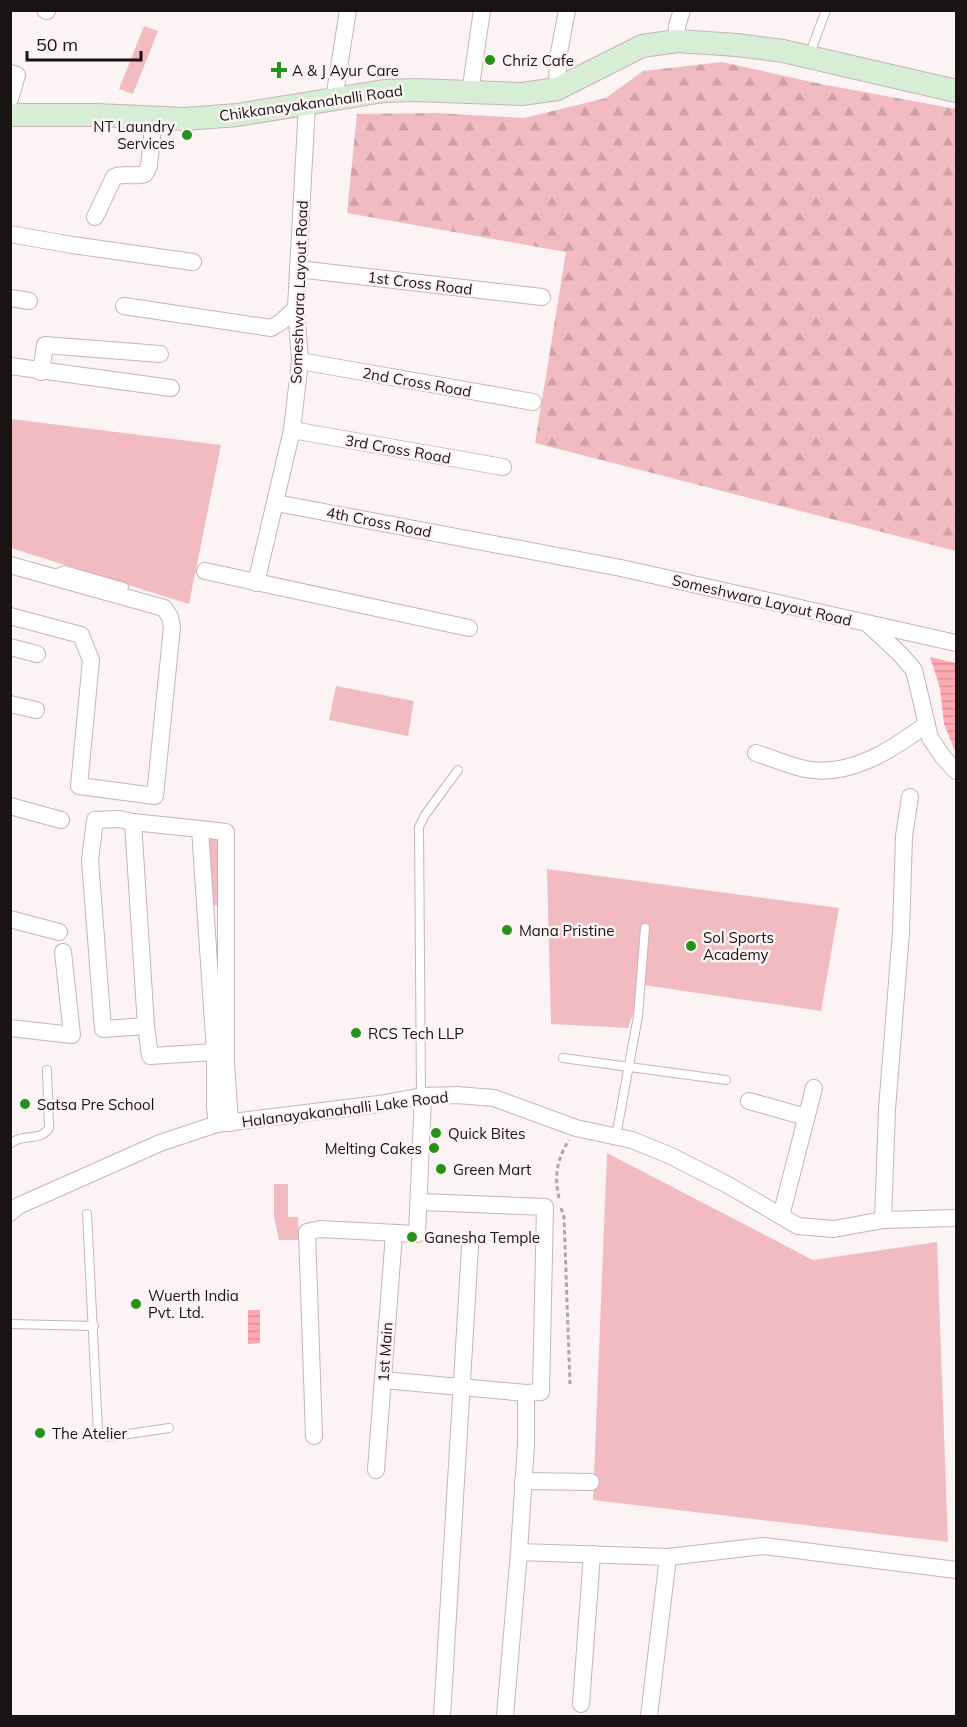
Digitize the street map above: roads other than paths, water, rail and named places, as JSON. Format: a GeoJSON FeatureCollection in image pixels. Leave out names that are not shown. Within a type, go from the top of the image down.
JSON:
{"type":"FeatureCollection","features":[{"type":"Feature","properties":{"kind":"main road","name":"Chikkanayakanahalli Road"},"geometry":{"type":"LineString","coordinates":[[10,115],[195,118],[237,115],[384,91],[522,94],[556,89],[642,46],[677,41],[737,45],[809,56],[957,91]]}},
{"type":"Feature","properties":{"kind":"street"},"geometry":{"type":"LineString","coordinates":[[334,99],[348,10]]}},
{"type":"Feature","properties":{"kind":"street"},"geometry":{"type":"LineString","coordinates":[[470,93],[482,10]]}},
{"type":"Feature","properties":{"kind":"street"},"geometry":{"type":"LineString","coordinates":[[556,89],[558,58],[567,10]]}},
{"type":"Feature","properties":{"kind":"street"},"geometry":{"type":"LineString","coordinates":[[677,41],[677,26],[682,10]]}},
{"type":"Feature","properties":{"kind":"street"},"geometry":{"type":"LineString","coordinates":[[10,73],[17,75],[10,99]]}},
{"type":"Feature","properties":{"kind":"street","name":"Someshwara Layout Road"},"geometry":{"type":"LineString","coordinates":[[256,583],[292,430],[300,361],[296,308],[307,104]]}},
{"type":"Feature","properties":{"kind":"street"},"geometry":{"type":"LineString","coordinates":[[95,217],[114,177],[122,174],[136,176],[146,174],[149,166],[154,117]]}},
{"type":"Feature","properties":{"kind":"street"},"geometry":{"type":"LineString","coordinates":[[10,234],[193,262]]}},
{"type":"Feature","properties":{"kind":"street","name":"1st Cross Road"},"geometry":{"type":"LineString","coordinates":[[298,269],[542,297]]}},
{"type":"Feature","properties":{"kind":"street"},"geometry":{"type":"LineString","coordinates":[[10,298],[28,301]]}},
{"type":"Feature","properties":{"kind":"street"},"geometry":{"type":"LineString","coordinates":[[124,306],[271,328],[296,308]]}},
{"type":"Feature","properties":{"kind":"street"},"geometry":{"type":"LineString","coordinates":[[41,372],[45,345],[160,354]]}},
{"type":"Feature","properties":{"kind":"street","name":"2nd Cross Road"},"geometry":{"type":"LineString","coordinates":[[300,361],[533,402]]}},
{"type":"Feature","properties":{"kind":"street"},"geometry":{"type":"LineString","coordinates":[[10,366],[171,388]]}},
{"type":"Feature","properties":{"kind":"street","name":"3rd Cross Road"},"geometry":{"type":"LineString","coordinates":[[292,430],[503,467]]}},
{"type":"Feature","properties":{"kind":"street","name":"4th Cross Road"},"geometry":{"type":"LineString","coordinates":[[276,503],[483,542]]}},
{"type":"Feature","properties":{"kind":"street","name":"Someshwara Layout Road"},"geometry":{"type":"LineString","coordinates":[[483,542],[621,568],[868,624],[914,670],[930,738],[943,757],[957,771]]}},
{"type":"Feature","properties":{"kind":"street"},"geometry":{"type":"LineString","coordinates":[[10,565],[164,608],[170,616],[172,627],[155,796],[79,786],[91,660],[81,635],[10,616]]}},
{"type":"Feature","properties":{"kind":"street"},"geometry":{"type":"LineString","coordinates":[[205,571],[469,628]]}},
{"type":"Feature","properties":{"kind":"street"},"geometry":{"type":"LineString","coordinates":[[868,624],[957,643]]}},
{"type":"Feature","properties":{"kind":"street"},"geometry":{"type":"LineString","coordinates":[[10,647],[37,654]]}},
{"type":"Feature","properties":{"kind":"street"},"geometry":{"type":"LineString","coordinates":[[10,704],[36,710]]}},
{"type":"Feature","properties":{"kind":"street"},"geometry":{"type":"LineString","coordinates":[[756,753],[805,769],[832,771],[857,764],[895,747],[927,724]]}},
{"type":"Feature","properties":{"kind":"street"},"geometry":{"type":"LineString","coordinates":[[883,1220],[887,1109],[901,932],[904,836],[910,797]]}},
{"type":"Feature","properties":{"kind":"street"},"geometry":{"type":"LineString","coordinates":[[10,806],[61,820]]}},
{"type":"Feature","properties":{"kind":"street"},"geometry":{"type":"LineString","coordinates":[[146,1026],[103,1029],[90,860],[95,820],[119,819],[226,832],[218,1060],[214,1107],[223,1123]]}},
{"type":"Feature","properties":{"kind":"street"},"geometry":{"type":"LineString","coordinates":[[133,822],[146,1026],[150,1056],[218,1060]]}},
{"type":"Feature","properties":{"kind":"street"},"geometry":{"type":"LineString","coordinates":[[200,829],[218,1060]]}},
{"type":"Feature","properties":{"kind":"street"},"geometry":{"type":"LineString","coordinates":[[10,918],[59,932]]}},
{"type":"Feature","properties":{"kind":"street"},"geometry":{"type":"LineString","coordinates":[[10,1028],[72,1035],[63,952]]}},
{"type":"Feature","properties":{"kind":"street"},"geometry":{"type":"LineString","coordinates":[[781,1216],[814,1088]]}},
{"type":"Feature","properties":{"kind":"street","name":"Halanayakanahalli Lake Road"},"geometry":{"type":"LineString","coordinates":[[10,1213],[18,1206],[160,1143],[223,1123],[379,1104],[422,1096],[457,1095],[494,1098],[576,1128],[632,1140],[669,1155],[728,1185],[798,1226],[834,1229],[883,1220],[957,1218]]}},
{"type":"Feature","properties":{"kind":"street"},"geometry":{"type":"LineString","coordinates":[[314,1436],[308,1232],[320,1229],[417,1234],[420,1202],[422,1096]]}},
{"type":"Feature","properties":{"kind":"street"},"geometry":{"type":"LineString","coordinates":[[749,1101],[806,1117]]}},
{"type":"Feature","properties":{"kind":"street"},"geometry":{"type":"LineString","coordinates":[[383,1380],[526,1393],[541,1392],[545,1207],[420,1202]]}},
{"type":"Feature","properties":{"kind":"street","name":"1st Main"},"geometry":{"type":"LineString","coordinates":[[376,1470],[394,1234]]}},
{"type":"Feature","properties":{"kind":"street"},"geometry":{"type":"LineString","coordinates":[[442,1716],[470,1247]]}},
{"type":"Feature","properties":{"kind":"street"},"geometry":{"type":"LineString","coordinates":[[502,1715],[519,1552],[526,1393]]}},
{"type":"Feature","properties":{"kind":"street"},"geometry":{"type":"LineString","coordinates":[[523,1481],[591,1482]]}},
{"type":"Feature","properties":{"kind":"street"},"geometry":{"type":"LineString","coordinates":[[519,1552],[668,1557],[764,1546],[957,1570]]}},
{"type":"Feature","properties":{"kind":"street"},"geometry":{"type":"LineString","coordinates":[[581,1704],[592,1554]]}},
{"type":"Feature","properties":{"kind":"street"},"geometry":{"type":"LineString","coordinates":[[648,1716],[668,1557]]}},
{"type":"Feature","properties":{"kind":"lane"},"geometry":{"type":"LineString","coordinates":[[809,56],[826,10]]}},
{"type":"Feature","properties":{"kind":"lane"},"geometry":{"type":"LineString","coordinates":[[49,576],[65,570],[124,587]]}},
{"type":"Feature","properties":{"kind":"lane"},"geometry":{"type":"LineString","coordinates":[[422,1096],[419,827],[425,814],[458,770]]}},
{"type":"Feature","properties":{"kind":"lane"},"geometry":{"type":"LineString","coordinates":[[616,1136],[638,1016],[645,928]]}},
{"type":"Feature","properties":{"kind":"lane"},"geometry":{"type":"LineString","coordinates":[[563,1058],[726,1080]]}},
{"type":"Feature","properties":{"kind":"lane"},"geometry":{"type":"LineString","coordinates":[[10,1144],[16,1139],[42,1135],[47,1132],[49,1128],[47,1070]]}},
{"type":"Feature","properties":{"kind":"lane"},"geometry":{"type":"LineString","coordinates":[[87,1214],[98,1432],[108,1437],[169,1428]]}},
{"type":"Feature","properties":{"kind":"lane"},"geometry":{"type":"LineString","coordinates":[[10,1324],[94,1326]]}},
{"type":"Feature","properties":{"kind":"place","name":"Chriz Cafe"},"geometry":{"type":"Point","coordinates":[490,60]}},
{"type":"Feature","properties":{"kind":"place","name":"A & J Ayur Care"},"geometry":{"type":"Point","coordinates":[279,70]}},
{"type":"Feature","properties":{"kind":"place","name":"NT Laundry Services"},"geometry":{"type":"Point","coordinates":[187,135]}},
{"type":"Feature","properties":{"kind":"place","name":"Mana Pristine"},"geometry":{"type":"Point","coordinates":[507,930]}},
{"type":"Feature","properties":{"kind":"place","name":"Sol Sports Academy"},"geometry":{"type":"Point","coordinates":[691,946]}},
{"type":"Feature","properties":{"kind":"place","name":"RCS Tech LLP"},"geometry":{"type":"Point","coordinates":[356,1033]}},
{"type":"Feature","properties":{"kind":"place","name":"Satsa Pre School"},"geometry":{"type":"Point","coordinates":[25,1104]}},
{"type":"Feature","properties":{"kind":"place","name":"Quick Bites"},"geometry":{"type":"Point","coordinates":[436,1133]}},
{"type":"Feature","properties":{"kind":"place","name":"Melting Cakes"},"geometry":{"type":"Point","coordinates":[434,1148]}},
{"type":"Feature","properties":{"kind":"place","name":"Green Mart"},"geometry":{"type":"Point","coordinates":[441,1169]}},
{"type":"Feature","properties":{"kind":"place","name":"Ganesha Temple"},"geometry":{"type":"Point","coordinates":[412,1237]}},
{"type":"Feature","properties":{"kind":"place","name":"Wuerth India Pvt. Ltd."},"geometry":{"type":"Point","coordinates":[136,1304]}},
{"type":"Feature","properties":{"kind":"place","name":"The Atelier"},"geometry":{"type":"Point","coordinates":[40,1433]}}]}
